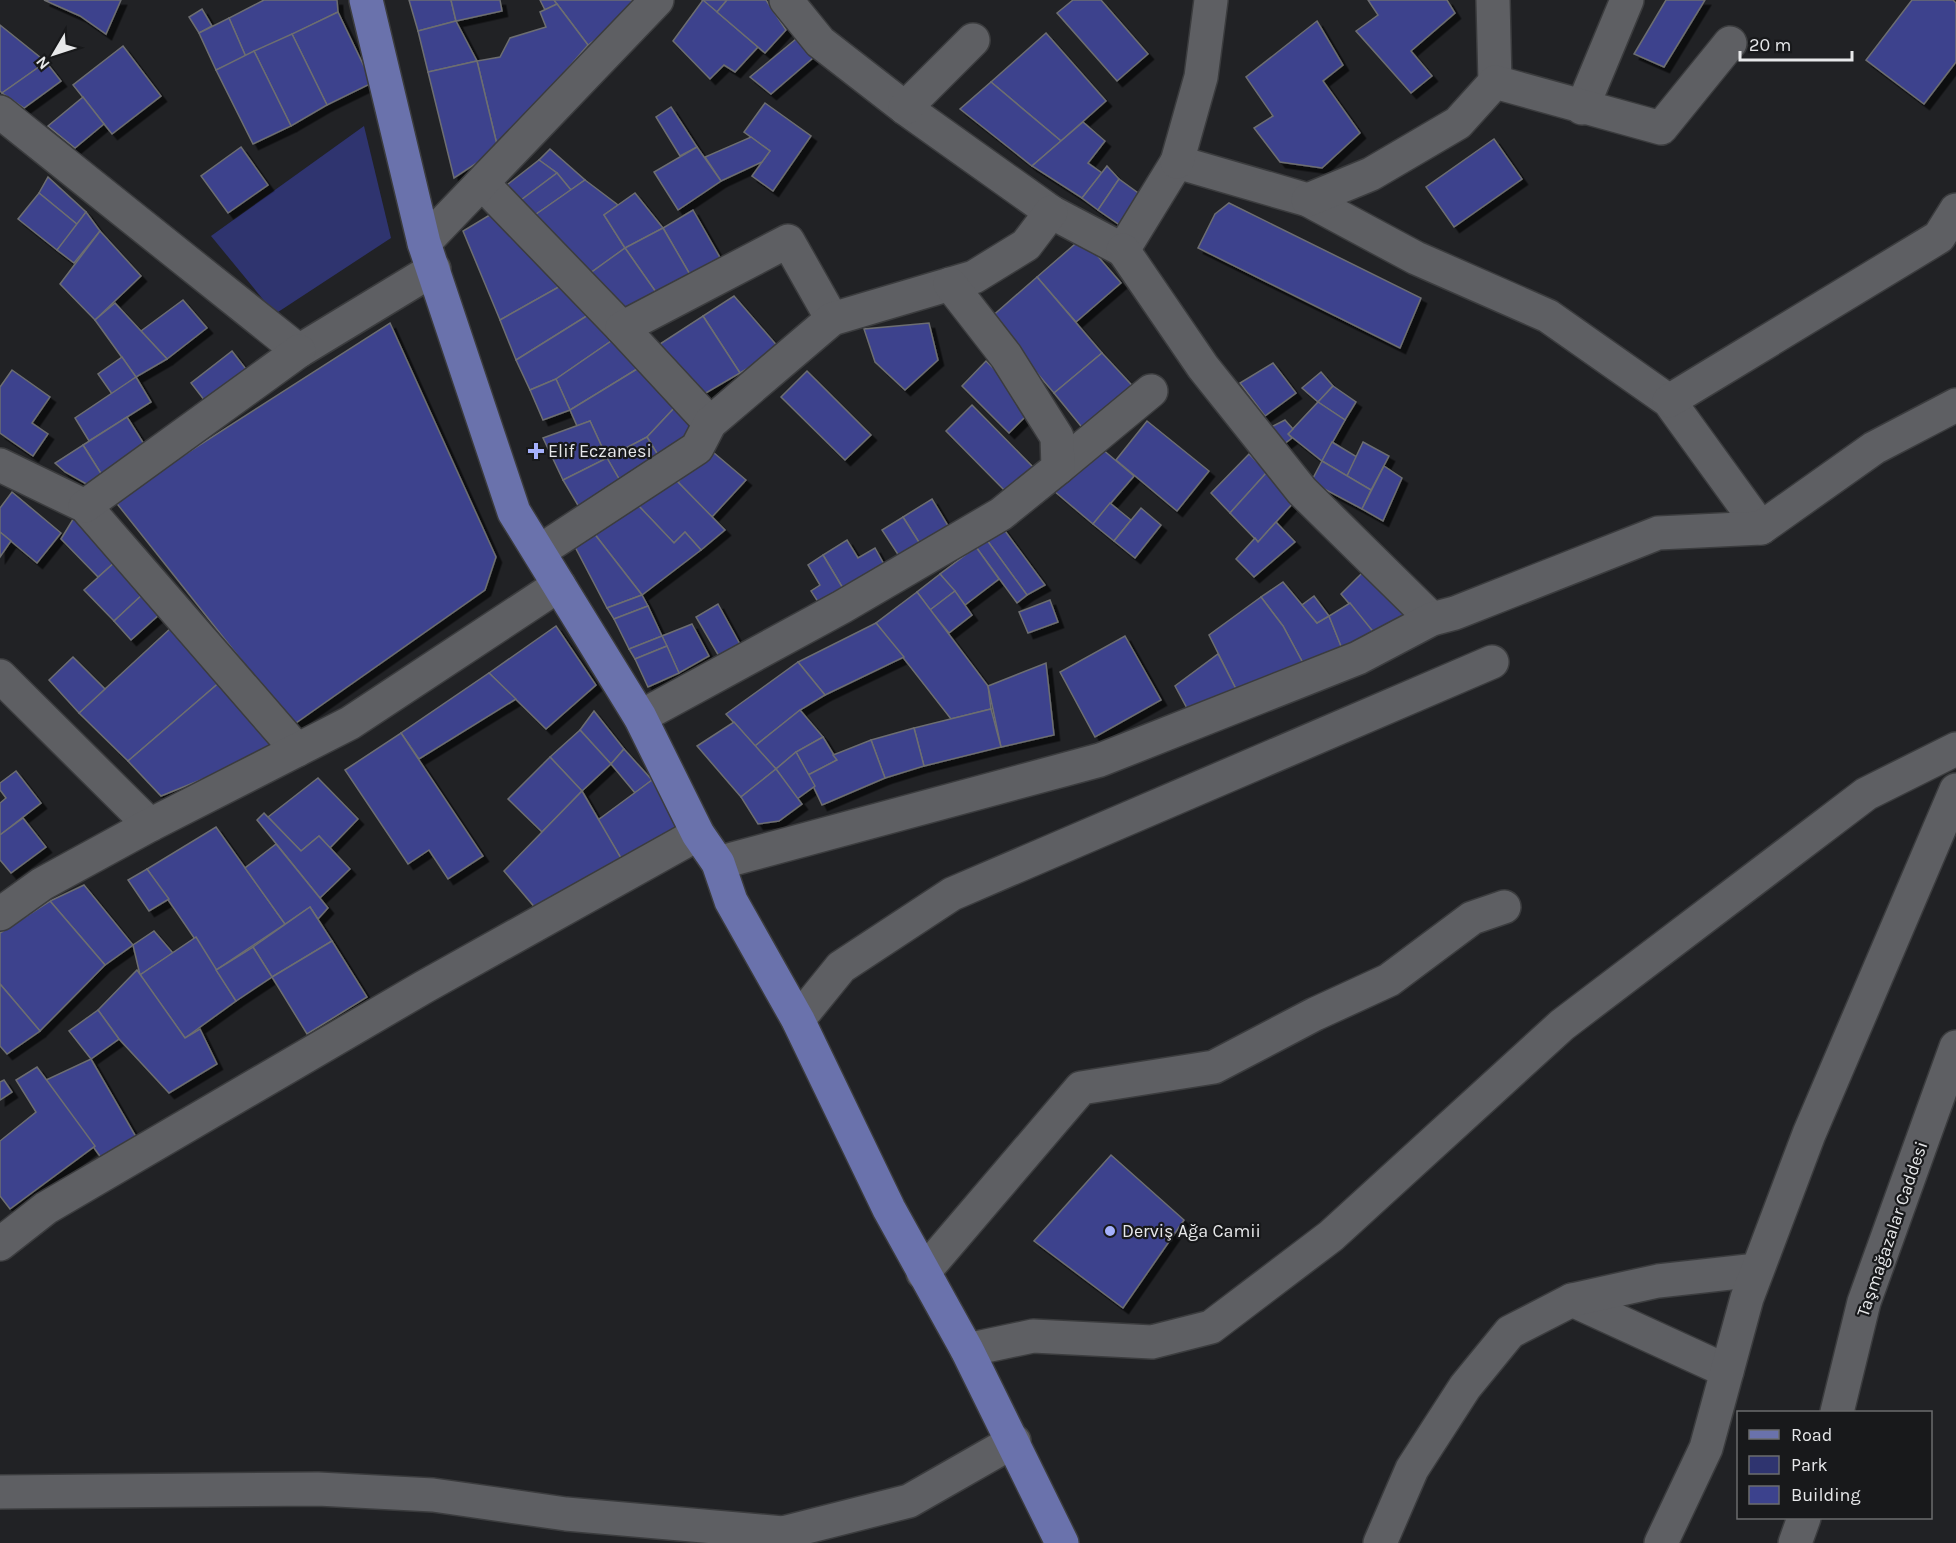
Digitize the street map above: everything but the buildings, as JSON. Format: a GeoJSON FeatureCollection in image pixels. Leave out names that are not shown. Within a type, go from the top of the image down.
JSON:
{"type":"FeatureCollection","features":[{"type":"Feature","properties":{"kind":"main road"},"geometry":{"type":"LineString","coordinates":[[366,0],[429,256],[514,512],[540,551],[639,717],[698,834],[718,863],[731,901],[798,1020],[923,1273],[967,1350],[1014,1441],[1062,1543]]}},
{"type":"Feature","properties":{"kind":"street"},"geometry":{"type":"LineString","coordinates":[[786,0],[820,42],[905,108],[1051,212],[1123,250],[1203,366],[1302,491],[1432,618]]}},
{"type":"Feature","properties":{"kind":"street"},"geometry":{"type":"LineString","coordinates":[[1123,250],[1177,162],[1201,77],[1211,0]]}},
{"type":"Feature","properties":{"kind":"street"},"geometry":{"type":"LineString","coordinates":[[1308,200],[1371,174],[1458,123],[1495,82],[1493,0]]}},
{"type":"Feature","properties":{"kind":"street"},"geometry":{"type":"LineString","coordinates":[[1582,108],[1627,0]]}},
{"type":"Feature","properties":{"kind":"street"},"geometry":{"type":"LineString","coordinates":[[85,506],[429,256],[482,183],[653,2]]}},
{"type":"Feature","properties":{"kind":"street"},"geometry":{"type":"LineString","coordinates":[[905,108],[973,40]]}},
{"type":"Feature","properties":{"kind":"street"},"geometry":{"type":"LineString","coordinates":[[1495,82],[1582,108],[1661,128],[1730,43]]}},
{"type":"Feature","properties":{"kind":"street"},"geometry":{"type":"LineString","coordinates":[[0,112],[299,351]]}},
{"type":"Feature","properties":{"kind":"street"},"geometry":{"type":"LineString","coordinates":[[1177,162],[1308,200],[1416,258],[1548,316],[1669,401],[1761,528]]}},
{"type":"Feature","properties":{"kind":"street"},"geometry":{"type":"LineString","coordinates":[[482,183],[710,423]]}},
{"type":"Feature","properties":{"kind":"street"},"geometry":{"type":"LineString","coordinates":[[1669,401],[1939,237],[1956,210]]}},
{"type":"Feature","properties":{"kind":"street"},"geometry":{"type":"LineString","coordinates":[[540,551],[696,448],[710,423],[832,319],[974,277],[1026,245],[1051,212]]}},
{"type":"Feature","properties":{"kind":"street"},"geometry":{"type":"LineString","coordinates":[[622,328],[788,241],[832,319]]}},
{"type":"Feature","properties":{"kind":"street"},"geometry":{"type":"LineString","coordinates":[[950,284],[1006,356],[1057,437],[1058,468]]}},
{"type":"Feature","properties":{"kind":"street"},"geometry":{"type":"LineString","coordinates":[[639,717],[842,607],[1001,514],[1151,391]]}},
{"type":"Feature","properties":{"kind":"street"},"geometry":{"type":"LineString","coordinates":[[718,863],[1100,760],[1358,658],[1432,618],[1455,613],[1658,533],[1761,528],[1874,448],[1956,405]]}},
{"type":"Feature","properties":{"kind":"street"},"geometry":{"type":"LineString","coordinates":[[0,465],[85,506],[297,750]]}},
{"type":"Feature","properties":{"kind":"street"},"geometry":{"type":"LineString","coordinates":[[0,914],[42,884],[150,825],[350,723],[559,585]]}},
{"type":"Feature","properties":{"kind":"street"},"geometry":{"type":"LineString","coordinates":[[798,1020],[841,967],[952,894],[1492,662]]}},
{"type":"Feature","properties":{"kind":"street"},"geometry":{"type":"LineString","coordinates":[[0,676],[150,825]]}},
{"type":"Feature","properties":{"kind":"street"},"geometry":{"type":"LineString","coordinates":[[967,1350],[1033,1336],[1152,1342],[1211,1327],[1331,1236],[1571,1018],[1866,794],[1956,749]]}},
{"type":"Feature","properties":{"kind":"street"},"geometry":{"type":"LineString","coordinates":[[1661,1543],[1706,1448],[1757,1270],[1809,1134],[1956,790]]}},
{"type":"Feature","properties":{"kind":"street"},"geometry":{"type":"LineString","coordinates":[[0,1244],[46,1208],[424,987],[698,834]]}},
{"type":"Feature","properties":{"kind":"street"},"geometry":{"type":"LineString","coordinates":[[923,1273],[1081,1088],[1214,1067],[1315,1014],[1389,980],[1472,918],[1504,907]]}},
{"type":"Feature","properties":{"kind":"street","name":"Taşmağazalar Caddesi"},"geometry":{"type":"LineString","coordinates":[[1837,1411],[1864,1302],[1956,1047]]}},
{"type":"Feature","properties":{"kind":"street"},"geometry":{"type":"LineString","coordinates":[[1380,1543],[1412,1469],[1465,1387],[1510,1332],[1572,1300],[1658,1281],[1757,1270]]}},
{"type":"Feature","properties":{"kind":"street"},"geometry":{"type":"LineString","coordinates":[[1572,1300],[1727,1371]]}},
{"type":"Feature","properties":{"kind":"street"},"geometry":{"type":"LineString","coordinates":[[0,1492],[318,1489],[433,1495],[566,1514],[783,1533],[909,1501],[1014,1441]]}},
{"type":"Feature","properties":{"kind":"street"},"geometry":{"type":"LineString","coordinates":[[1795,1543],[1804,1519]]}},
{"type":"Feature","properties":{"kind":"green space"},"geometry":{"type":"Polygon","coordinates":[[[364,126],[391,238],[275,314],[211,236],[364,126]]]}},
{"type":"Feature","properties":{"kind":"place","name":"Elif Eczanesi"},"geometry":{"type":"Point","coordinates":[536,451]}},
{"type":"Feature","properties":{"kind":"place","name":"Derviş Ağa Camii"},"geometry":{"type":"Point","coordinates":[1110,1231]}}]}
